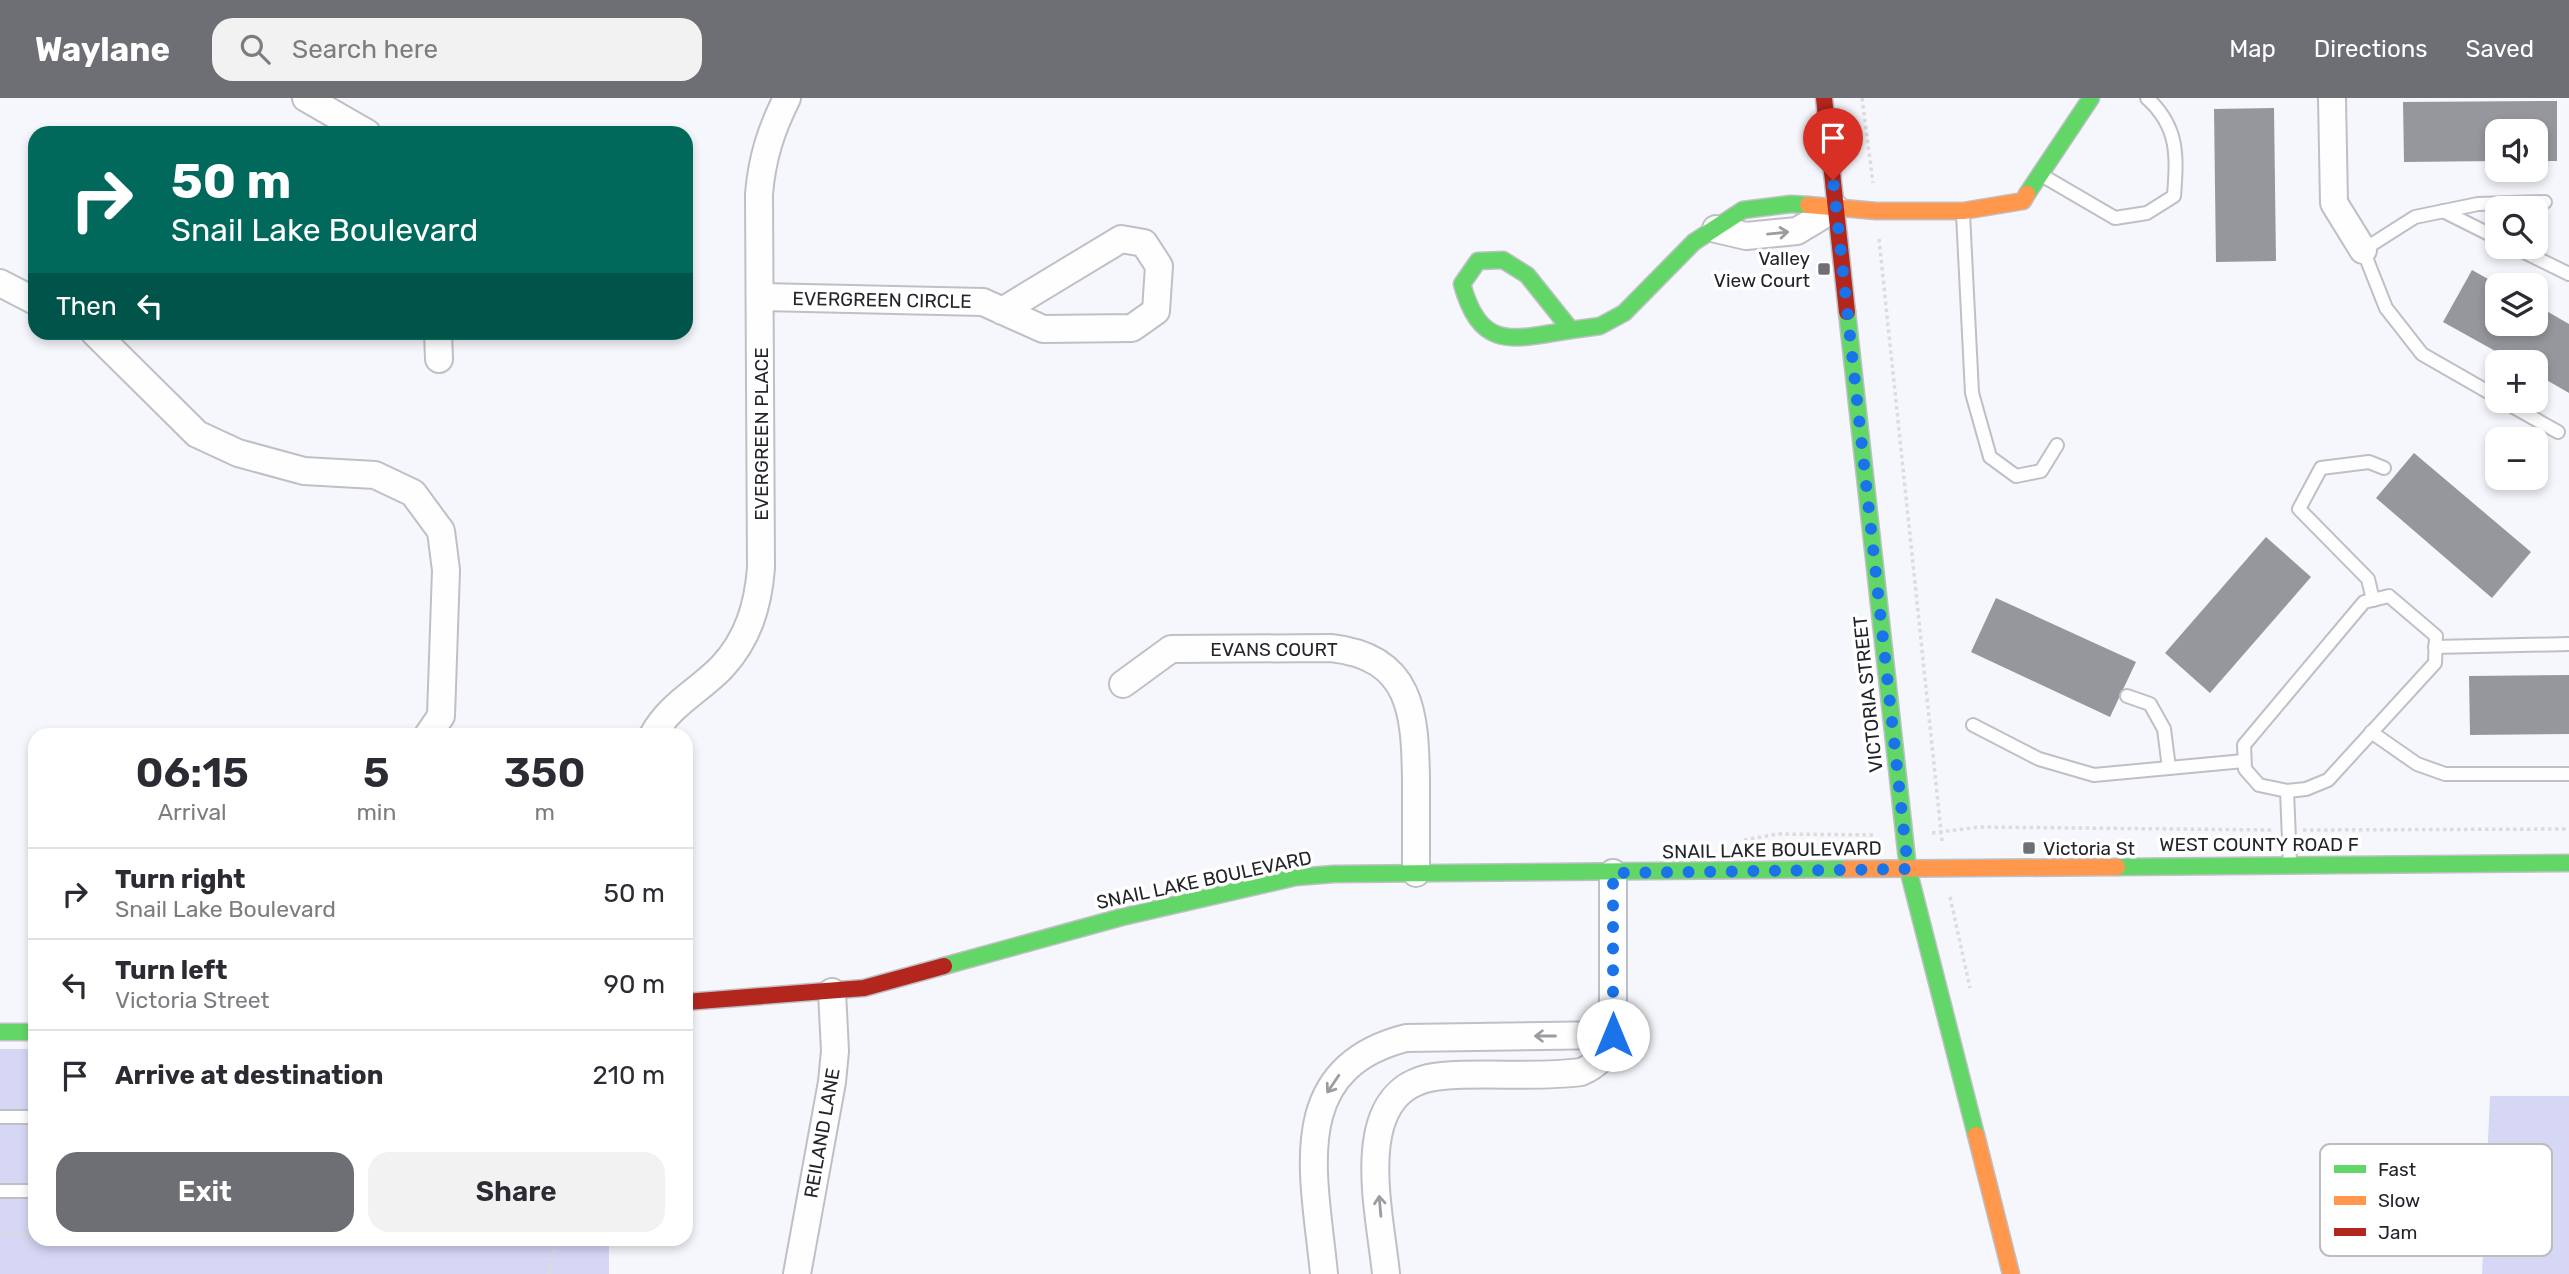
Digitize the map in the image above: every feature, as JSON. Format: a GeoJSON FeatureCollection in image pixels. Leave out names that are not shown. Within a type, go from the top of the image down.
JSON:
{"type":"FeatureCollection","features":[{"type":"Feature","properties":{"kind":"street"},"geometry":{"type":"LineString","coordinates":[[306,98],[355,126]]}},
{"type":"Feature","properties":{"kind":"street","name":"EVERGREEN PLACE"},"geometry":{"type":"LineString","coordinates":[[658,728],[679,701],[721,668],[738,647],[751,622],[759,596],[762,164],[770,135],[788,98]]}},
{"type":"Feature","properties":{"kind":"street","name":"VICTORIA STREET"},"geometry":{"type":"LineString","coordinates":[[1824,98],[1908,869],[2011,1274]]}},
{"type":"Feature","properties":{"kind":"street"},"geometry":{"type":"LineString","coordinates":[[1571,330],[1527,275],[1503,260],[1478,261],[1462,284],[1466,307],[1487,334],[1507,340],[1600,326],[1624,313],[1694,242],[1716,229],[1746,236],[1797,231],[1835,208],[1963,211],[2023,201],[2091,98]]}},
{"type":"Feature","properties":{"kind":"street"},"geometry":{"type":"LineString","coordinates":[[2332,98],[2334,203],[2362,250]]}},
{"type":"Feature","properties":{"kind":"street","name":"EVERGREEN CIRCLE"},"geometry":{"type":"LineString","coordinates":[[760,297],[983,302],[1002,311],[1043,328],[1132,328],[1156,311],[1159,266],[1144,243],[1121,239],[1002,311]]}},
{"type":"Feature","properties":{"kind":"street"},"geometry":{"type":"LineString","coordinates":[[0,284],[28,298]]}},
{"type":"Feature","properties":{"kind":"street"},"geometry":{"type":"LineString","coordinates":[[102,340],[197,434],[238,453],[304,471],[374,475],[413,493],[441,531],[446,569],[441,716],[433,728]]}},
{"type":"Feature","properties":{"kind":"street"},"geometry":{"type":"LineString","coordinates":[[438,340],[439,359]]}},
{"type":"Feature","properties":{"kind":"street","name":"EVANS COURT"},"geometry":{"type":"LineString","coordinates":[[1123,684],[1171,649],[1331,648],[1351,650],[1371,658],[1389,671],[1402,687],[1411,706],[1415,732],[1416,873]]}},
{"type":"Feature","properties":{"kind":"street","name":"WEST COUNTY ROAD F"},"geometry":{"type":"LineString","coordinates":[[1908,869],[2569,863]]}},
{"type":"Feature","properties":{"kind":"street","name":"SNAIL LAKE BOULEVARD"},"geometry":{"type":"LineString","coordinates":[[693,1002],[832,992],[892,982],[1122,917],[1296,877],[1416,873],[1908,869]]}},
{"type":"Feature","properties":{"kind":"street"},"geometry":{"type":"LineString","coordinates":[[1386,1274],[1375,1149],[1380,1124],[1391,1101],[1404,1088],[1430,1077],[1581,1072],[1595,1066],[1606,1054],[1613,1035],[1613,873]]}},
{"type":"Feature","properties":{"kind":"street","name":"REILAND LANE"},"geometry":{"type":"LineString","coordinates":[[797,1274],[832,1082],[835,1051],[832,992]]}},
{"type":"Feature","properties":{"kind":"street"},"geometry":{"type":"LineString","coordinates":[[0,1032],[28,1032]]}},
{"type":"Feature","properties":{"kind":"street"},"geometry":{"type":"LineString","coordinates":[[1324,1274],[1313,1158],[1314,1132],[1319,1110],[1342,1071],[1383,1044],[1406,1038],[1613,1035]]}},
{"type":"Feature","properties":{"kind":"lane"},"geometry":{"type":"LineString","coordinates":[[2042,175],[2115,218],[2147,213],[2174,196],[2177,153],[2164,113],[2147,98]]}},
{"type":"Feature","properties":{"kind":"lane"},"geometry":{"type":"LineString","coordinates":[[2485,204],[2415,217],[2362,250],[2386,308],[2422,354],[2485,390]]}},
{"type":"Feature","properties":{"kind":"lane"},"geometry":{"type":"LineString","coordinates":[[1963,211],[1972,393],[1990,457],[2016,476],[2040,471],[2057,445]]}},
{"type":"Feature","properties":{"kind":"lane"},"geometry":{"type":"LineString","coordinates":[[2443,211],[2485,232]]}},
{"type":"Feature","properties":{"kind":"lane"},"geometry":{"type":"LineString","coordinates":[[2538,259],[2569,274]]}},
{"type":"Feature","properties":{"kind":"lane"},"geometry":{"type":"LineString","coordinates":[[2524,413],[2558,432]]}},
{"type":"Feature","properties":{"kind":"lane"},"geometry":{"type":"LineString","coordinates":[[2373,600],[2368,579],[2299,509],[2322,468],[2369,462],[2384,468]]}},
{"type":"Feature","properties":{"kind":"lane"},"geometry":{"type":"LineString","coordinates":[[2389,596],[2436,636],[2435,663],[2328,780],[2306,789],[2287,791],[2259,785],[2245,769],[2244,745],[2364,601],[2373,600],[2389,596]]}},
{"type":"Feature","properties":{"kind":"lane"},"geometry":{"type":"LineString","coordinates":[[2435,647],[2569,644]]}},
{"type":"Feature","properties":{"kind":"lane"},"geometry":{"type":"LineString","coordinates":[[2127,696],[2150,704],[2164,729],[2169,768]]}},
{"type":"Feature","properties":{"kind":"lane"},"geometry":{"type":"LineString","coordinates":[[1972,725],[2039,760],[2094,775],[2245,761]]}},
{"type":"Feature","properties":{"kind":"lane"},"geometry":{"type":"LineString","coordinates":[[2371,732],[2417,764],[2445,774],[2569,774]]}},
{"type":"Feature","properties":{"kind":"lane"},"geometry":{"type":"LineString","coordinates":[[2287,791],[2290,864]]}},
{"type":"Feature","properties":{"kind":"lane"},"geometry":{"type":"LineString","coordinates":[[0,1117],[28,1117]]}},
{"type":"Feature","properties":{"kind":"lane"},"geometry":{"type":"LineString","coordinates":[[0,1191],[28,1191]]}},
{"type":"Feature","properties":{"kind":"path"},"geometry":{"type":"LineString","coordinates":[[1862,98],[1944,869],[1971,990]]}},
{"type":"Feature","properties":{"kind":"path"},"geometry":{"type":"LineString","coordinates":[[0,1234],[28,1234]]}},
{"type":"Feature","properties":{"kind":"path"},"geometry":{"type":"LineString","coordinates":[[549,1274],[555,1246]]}},
{"type":"Feature","properties":{"kind":"shaded area"},"geometry":{"type":"Polygon","coordinates":[[[0,1049],[28,1049],[28,1246],[609,1246],[609,1274],[0,1274],[0,1049]]]}},
{"type":"Feature","properties":{"kind":"shaded area"},"geometry":{"type":"Polygon","coordinates":[[[2490,1096],[2569,1096],[2569,1274],[2482,1274],[2483,1256],[2552,1256],[2552,1144],[2488,1144],[2490,1096]]]}},
{"type":"Feature","properties":{"kind":"building"},"geometry":{"type":"Polygon","coordinates":[[[2557,101],[2557,161],[2548,161],[2548,119],[2485,119],[2485,161],[2404,162],[2403,102],[2557,101]]]}},
{"type":"Feature","properties":{"kind":"building"},"geometry":{"type":"Polygon","coordinates":[[[2274,108],[2276,261],[2216,262],[2214,109],[2274,108]]]}},
{"type":"Feature","properties":{"kind":"building"},"geometry":{"type":"Polygon","coordinates":[[[2472,270],[2485,277],[2485,336],[2548,336],[2548,312],[2569,324],[2569,393],[2548,381],[2548,350],[2493,350],[2443,322],[2472,270]]]}},
{"type":"Feature","properties":{"kind":"building"},"geometry":{"type":"Polygon","coordinates":[[[2414,453],[2531,552],[2492,598],[2376,498],[2414,453]]]}},
{"type":"Feature","properties":{"kind":"building"},"geometry":{"type":"Polygon","coordinates":[[[2266,537],[2311,577],[2210,693],[2165,653],[2266,537]]]}},
{"type":"Feature","properties":{"kind":"building"},"geometry":{"type":"Polygon","coordinates":[[[1996,598],[2136,662],[2110,717],[1971,652],[1996,598]]]}},
{"type":"Feature","properties":{"kind":"building"},"geometry":{"type":"Polygon","coordinates":[[[2569,675],[2569,734],[2470,735],[2469,676],[2569,675]]]}},
{"type":"Feature","properties":{"kind":"traffic: fast"},"geometry":{"type":"LineString","coordinates":[[2027,194],[2091,98]]}},
{"type":"Feature","properties":{"kind":"traffic: fast"},"geometry":{"type":"LineString","coordinates":[[1571,330],[1516,337],[1502,336],[1490,331],[1479,321],[1470,306],[1462,284],[1478,261],[1503,260],[1527,275],[1571,330],[1600,326],[1624,313],[1694,242],[1743,210],[1791,204],[1808,205]]}},
{"type":"Feature","properties":{"kind":"traffic: fast"},"geometry":{"type":"LineString","coordinates":[[1847,312],[1908,869],[1976,1135]]}},
{"type":"Feature","properties":{"kind":"traffic: fast"},"geometry":{"type":"LineString","coordinates":[[2117,867],[2569,863]]}},
{"type":"Feature","properties":{"kind":"traffic: fast"},"geometry":{"type":"LineString","coordinates":[[944,966],[1122,917],[1296,877],[1334,874],[1847,869]]}},
{"type":"Feature","properties":{"kind":"traffic: fast"},"geometry":{"type":"LineString","coordinates":[[0,1032],[28,1032]]}},
{"type":"Feature","properties":{"kind":"traffic: slow"},"geometry":{"type":"LineString","coordinates":[[1808,205],[1876,211],[1963,211],[2023,201],[2027,194]]}},
{"type":"Feature","properties":{"kind":"traffic: slow"},"geometry":{"type":"LineString","coordinates":[[1847,869],[2117,867]]}},
{"type":"Feature","properties":{"kind":"traffic: slow"},"geometry":{"type":"LineString","coordinates":[[1976,1135],[2011,1274]]}},
{"type":"Feature","properties":{"kind":"traffic: jam"},"geometry":{"type":"LineString","coordinates":[[1824,98],[1847,312]]}},
{"type":"Feature","properties":{"kind":"traffic: jam"},"geometry":{"type":"LineString","coordinates":[[693,1001],[864,988],[944,966]]}},
{"type":"Feature","properties":{"kind":"place","name":"Valley View Court"},"geometry":{"type":"Point","coordinates":[1824,269]}},
{"type":"Feature","properties":{"kind":"place","name":"Victoria St"},"geometry":{"type":"Point","coordinates":[2029,848]}},
{"type":"Feature","properties":{"kind":"route"},"geometry":{"type":"LineString","coordinates":[[1613,1035],[1613,873],[1908,869],[1833,180]]}}]}
